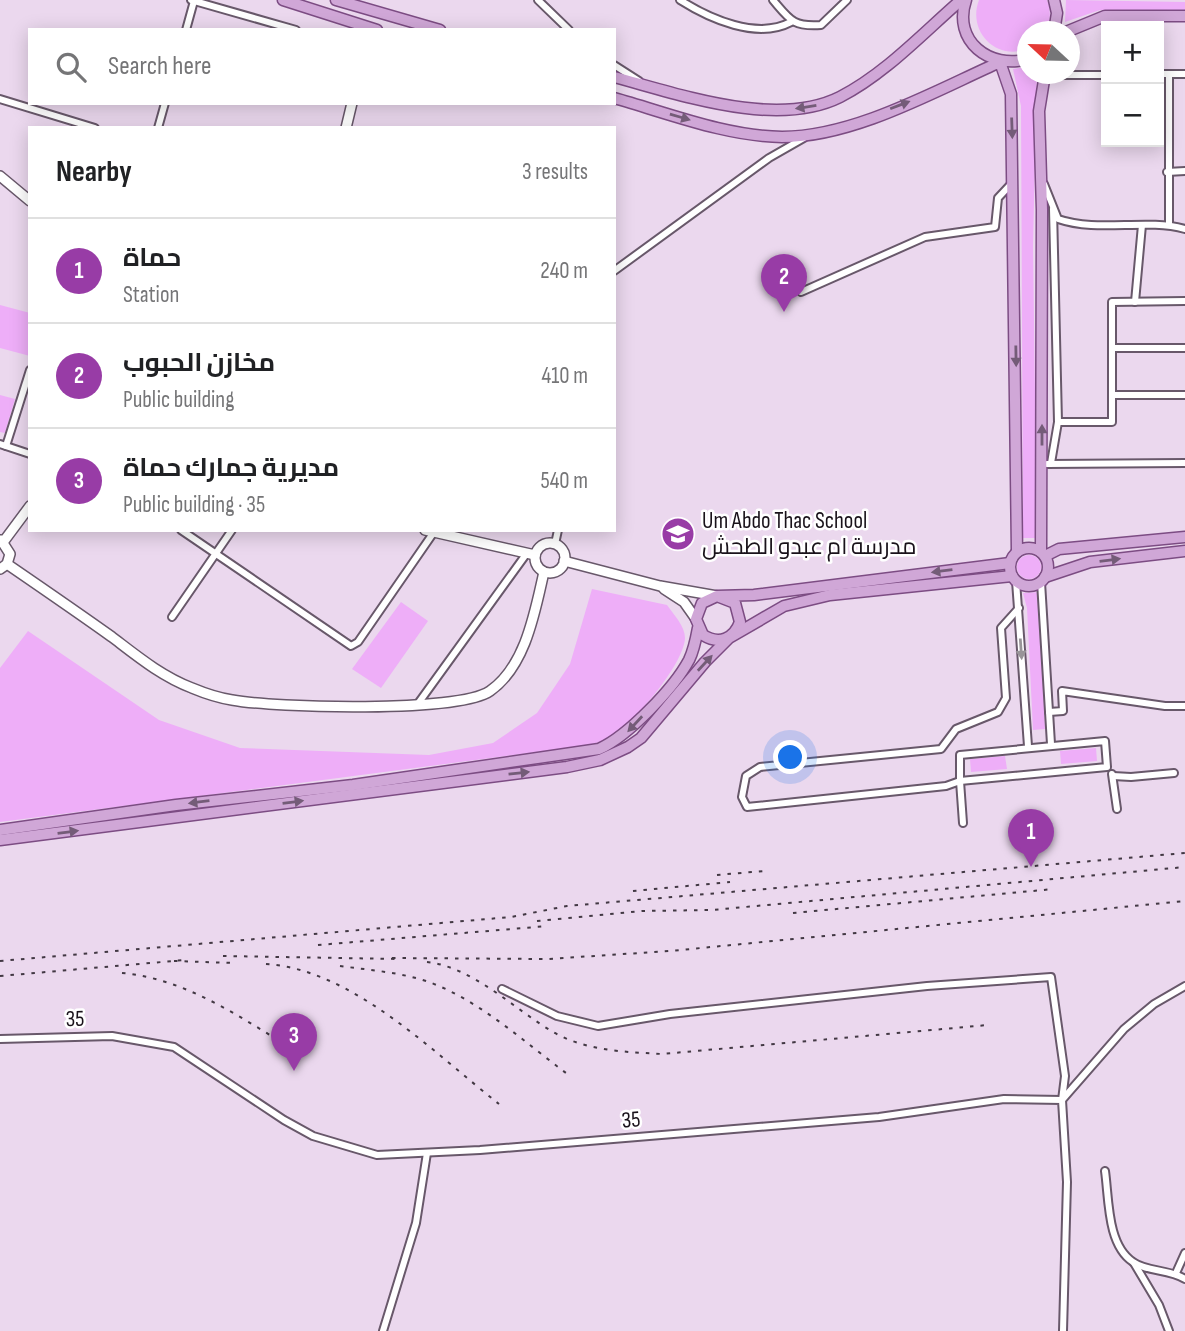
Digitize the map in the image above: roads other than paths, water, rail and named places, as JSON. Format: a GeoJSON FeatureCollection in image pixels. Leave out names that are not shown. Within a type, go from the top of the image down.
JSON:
{"type":"FeatureCollection","features":[{"type":"Feature","properties":{"kind":"main road"},"geometry":{"type":"LineString","coordinates":[[284,0],[369,28]]}},
{"type":"Feature","properties":{"kind":"main road"},"geometry":{"type":"LineString","coordinates":[[964,0],[963,22],[967,36],[980,52],[999,62],[1017,62]]}},
{"type":"Feature","properties":{"kind":"main road"},"geometry":{"type":"LineString","coordinates":[[616,78],[734,105],[782,110],[820,105],[855,89],[964,0]]}},
{"type":"Feature","properties":{"kind":"main road"},"geometry":{"type":"LineString","coordinates":[[1054,0],[1056,21]]}},
{"type":"Feature","properties":{"kind":"main road"},"geometry":{"type":"LineString","coordinates":[[339,1],[433,28]]}},
{"type":"Feature","properties":{"kind":"main road"},"geometry":{"type":"LineString","coordinates":[[1080,26],[1105,16],[1185,16]]}},
{"type":"Feature","properties":{"kind":"main road"},"geometry":{"type":"LineString","coordinates":[[616,99],[749,134],[816,134],[849,125],[920,98],[999,62]]}},
{"type":"Feature","properties":{"kind":"main road"},"geometry":{"type":"LineString","coordinates":[[999,62],[1011,94],[1014,181],[1017,552],[1010,563],[1014,579]]}},
{"type":"Feature","properties":{"kind":"main road"},"geometry":{"type":"LineString","coordinates":[[1043,84],[1039,111],[1046,464],[1042,530],[1043,554],[1048,567],[1043,580]]}},
{"type":"Feature","properties":{"kind":"main road"},"geometry":{"type":"LineString","coordinates":[[1042,530],[1059,549]]}},
{"type":"Feature","properties":{"kind":"main road"},"geometry":{"type":"LineString","coordinates":[[1017,552],[1028,548],[1043,554],[1059,549],[1185,537]]}},
{"type":"Feature","properties":{"kind":"main road"},"geometry":{"type":"LineString","coordinates":[[697,624],[710,639],[729,638],[784,606],[830,595],[1014,579],[1026,586],[1090,562],[1185,551]]}},
{"type":"Feature","properties":{"kind":"main road"},"geometry":{"type":"LineString","coordinates":[[0,830],[176,805],[353,785],[599,749],[626,733],[688,661],[702,603],[717,596],[754,595],[1010,563]]}},
{"type":"Feature","properties":{"kind":"main road"},"geometry":{"type":"LineString","coordinates":[[0,841],[567,767],[600,760],[641,738],[705,662],[737,630],[740,612],[729,599],[717,596]]}},
{"type":"Feature","properties":{"kind":"street"},"geometry":{"type":"LineString","coordinates":[[186,28],[193,0],[289,28]]}},
{"type":"Feature","properties":{"kind":"street"},"geometry":{"type":"LineString","coordinates":[[538,0],[567,28]]}},
{"type":"Feature","properties":{"kind":"street"},"geometry":{"type":"LineString","coordinates":[[680,0],[703,14],[754,29],[780,28],[791,22],[821,25],[847,0]]}},
{"type":"Feature","properties":{"kind":"street"},"geometry":{"type":"LineString","coordinates":[[773,0],[791,22]]}},
{"type":"Feature","properties":{"kind":"street"},"geometry":{"type":"LineString","coordinates":[[552,16],[554,28]]}},
{"type":"Feature","properties":{"kind":"street"},"geometry":{"type":"LineString","coordinates":[[616,66],[647,86]]}},
{"type":"Feature","properties":{"kind":"street"},"geometry":{"type":"LineString","coordinates":[[1164,74],[1185,74]]}},
{"type":"Feature","properties":{"kind":"street"},"geometry":{"type":"LineString","coordinates":[[1169,74],[1169,225]]}},
{"type":"Feature","properties":{"kind":"street"},"geometry":{"type":"LineString","coordinates":[[1080,75],[1101,75]]}},
{"type":"Feature","properties":{"kind":"street"},"geometry":{"type":"LineString","coordinates":[[0,99],[88,126]]}},
{"type":"Feature","properties":{"kind":"street"},"geometry":{"type":"LineString","coordinates":[[158,126],[164,105]]}},
{"type":"Feature","properties":{"kind":"street"},"geometry":{"type":"LineString","coordinates":[[346,126],[352,105]]}},
{"type":"Feature","properties":{"kind":"street"},"geometry":{"type":"LineString","coordinates":[[616,270],[789,144],[816,134]]}},
{"type":"Feature","properties":{"kind":"street"},"geometry":{"type":"LineString","coordinates":[[1167,172],[1185,171]]}},
{"type":"Feature","properties":{"kind":"street"},"geometry":{"type":"LineString","coordinates":[[1040,174],[1058,219],[1075,225],[1169,225],[1185,229]]}},
{"type":"Feature","properties":{"kind":"street"},"geometry":{"type":"LineString","coordinates":[[0,176],[28,199]]}},
{"type":"Feature","properties":{"kind":"street"},"geometry":{"type":"LineString","coordinates":[[801,292],[925,237],[995,227],[998,198],[1014,181]]}},
{"type":"Feature","properties":{"kind":"street"},"geometry":{"type":"LineString","coordinates":[[1053,209],[1058,422],[1046,464],[1185,463]]}},
{"type":"Feature","properties":{"kind":"street"},"geometry":{"type":"LineString","coordinates":[[1135,302],[1142,225]]}},
{"type":"Feature","properties":{"kind":"street"},"geometry":{"type":"LineString","coordinates":[[1058,422],[1112,422],[1112,302],[1185,301]]}},
{"type":"Feature","properties":{"kind":"street"},"geometry":{"type":"LineString","coordinates":[[1112,348],[1185,348]]}},
{"type":"Feature","properties":{"kind":"street"},"geometry":{"type":"LineString","coordinates":[[28,376],[3,445],[28,453]]}},
{"type":"Feature","properties":{"kind":"street"},"geometry":{"type":"LineString","coordinates":[[1112,395],[1185,395]]}},
{"type":"Feature","properties":{"kind":"street"},"geometry":{"type":"LineString","coordinates":[[28,508],[2,540],[9,549],[4,566],[156,670],[191,688],[232,700],[271,704],[417,705],[463,701],[490,691],[512,667],[523,646],[544,572]]}},
{"type":"Feature","properties":{"kind":"street"},"geometry":{"type":"LineString","coordinates":[[184,532],[351,646],[358,642],[428,532]]}},
{"type":"Feature","properties":{"kind":"street"},"geometry":{"type":"LineString","coordinates":[[172,617],[231,532]]}},
{"type":"Feature","properties":{"kind":"street"},"geometry":{"type":"LineString","coordinates":[[417,705],[531,554],[542,545],[555,544],[564,553],[564,561],[556,572],[544,572],[531,554],[458,534],[439,532]]}},
{"type":"Feature","properties":{"kind":"street"},"geometry":{"type":"LineString","coordinates":[[555,544],[558,532]]}},
{"type":"Feature","properties":{"kind":"street"},"geometry":{"type":"LineString","coordinates":[[564,561],[660,586],[717,596]]}},
{"type":"Feature","properties":{"kind":"street"},"geometry":{"type":"LineString","coordinates":[[1014,579],[1019,608],[1028,746]]}},
{"type":"Feature","properties":{"kind":"street"},"geometry":{"type":"LineString","coordinates":[[1043,580],[1051,744]]}},
{"type":"Feature","properties":{"kind":"street"},"geometry":{"type":"LineString","coordinates":[[660,586],[684,602],[697,624]]}},
{"type":"Feature","properties":{"kind":"street"},"geometry":{"type":"LineString","coordinates":[[1019,608],[1002,628],[1006,698],[998,712],[956,730],[941,749],[760,767],[746,776],[742,797],[747,807],[1107,766]]}},
{"type":"Feature","properties":{"kind":"street"},"geometry":{"type":"LineString","coordinates":[[1049,712],[1063,711],[1062,691],[1165,706],[1185,706]]}},
{"type":"Feature","properties":{"kind":"street"},"geometry":{"type":"LineString","coordinates":[[964,823],[960,755],[1028,746],[1105,741],[1107,766],[1113,776],[1117,809]]}},
{"type":"Feature","properties":{"kind":"street"},"geometry":{"type":"LineString","coordinates":[[1113,776],[1130,778],[1174,773]]}},
{"type":"Feature","properties":{"kind":"street"},"geometry":{"type":"LineString","coordinates":[[502,989],[557,1017],[598,1026],[683,1013],[927,986],[1051,977],[1065,1076],[1062,1100],[1067,1182],[1063,1331]]}},
{"type":"Feature","properties":{"kind":"street"},"geometry":{"type":"LineString","coordinates":[[1062,1100],[1124,1029],[1154,1004],[1185,986]]}},
{"type":"Feature","properties":{"kind":"street","name":"35"},"geometry":{"type":"LineString","coordinates":[[0,1039],[111,1036],[174,1047],[284,1120],[313,1136],[377,1156],[879,1117],[1004,1098],[1062,1100]]}},
{"type":"Feature","properties":{"kind":"street"},"geometry":{"type":"LineString","coordinates":[[383,1331],[416,1223],[427,1153]]}},
{"type":"Feature","properties":{"kind":"street"},"geometry":{"type":"LineString","coordinates":[[1105,1171],[1116,1244],[1133,1263],[1159,1305],[1169,1331]]}},
{"type":"Feature","properties":{"kind":"street"},"geometry":{"type":"LineString","coordinates":[[1176,1273],[1185,1253]]}},
{"type":"Feature","properties":{"kind":"street"},"geometry":{"type":"LineString","coordinates":[[1133,1263],[1176,1273],[1185,1279]]}},
{"type":"Feature","properties":{"kind":"railway"},"geometry":{"type":"LineString","coordinates":[[0,961],[511,917],[567,906],[1185,853]]}},
{"type":"Feature","properties":{"kind":"railway"},"geometry":{"type":"LineString","coordinates":[[537,921],[642,911],[712,910],[1185,867]]}},
{"type":"Feature","properties":{"kind":"railway"},"geometry":{"type":"LineString","coordinates":[[717,875],[764,871]]}},
{"type":"Feature","properties":{"kind":"railway"},"geometry":{"type":"LineString","coordinates":[[633,891],[730,882]]}},
{"type":"Feature","properties":{"kind":"railway"},"geometry":{"type":"LineString","coordinates":[[793,913],[1054,889]]}},
{"type":"Feature","properties":{"kind":"railway"},"geometry":{"type":"LineString","coordinates":[[392,958],[548,959],[670,951],[1185,901]]}},
{"type":"Feature","properties":{"kind":"railway"},"geometry":{"type":"LineString","coordinates":[[318,945],[548,926]]}},
{"type":"Feature","properties":{"kind":"railway"},"geometry":{"type":"LineString","coordinates":[[223,956],[399,959]]}},
{"type":"Feature","properties":{"kind":"railway"},"geometry":{"type":"LineString","coordinates":[[0,976],[185,960]]}},
{"type":"Feature","properties":{"kind":"railway"},"geometry":{"type":"LineString","coordinates":[[174,961],[234,963]]}},
{"type":"Feature","properties":{"kind":"railway"},"geometry":{"type":"LineString","coordinates":[[427,962],[444,965],[477,980],[538,1023],[566,1038],[592,1047],[620,1051],[662,1054],[988,1025]]}},
{"type":"Feature","properties":{"kind":"railway"},"geometry":{"type":"LineString","coordinates":[[266,964],[298,969],[330,981],[360,997],[419,1039],[499,1104]]}},
{"type":"Feature","properties":{"kind":"railway"},"geometry":{"type":"LineString","coordinates":[[340,966],[405,975],[445,989],[482,1010],[566,1073]]}},
{"type":"Feature","properties":{"kind":"railway"},"geometry":{"type":"LineString","coordinates":[[122,973],[169,983],[192,992],[214,1002],[298,1052]]}},
{"type":"Feature","properties":{"kind":"place","name":"مخازن الحبوب"},"geometry":{"type":"Point","coordinates":[784,312]}},
{"type":"Feature","properties":{"kind":"place","name":"Um Abdo Thac School مدرسة ام عبدو الطحش"},"geometry":{"type":"Point","coordinates":[678,534]}},
{"type":"Feature","properties":{"kind":"place","name":"حماة"},"geometry":{"type":"Point","coordinates":[1031,867]}},
{"type":"Feature","properties":{"kind":"place","name":"مديرية جمارك حماة"},"geometry":{"type":"Point","coordinates":[294,1071]}}]}
